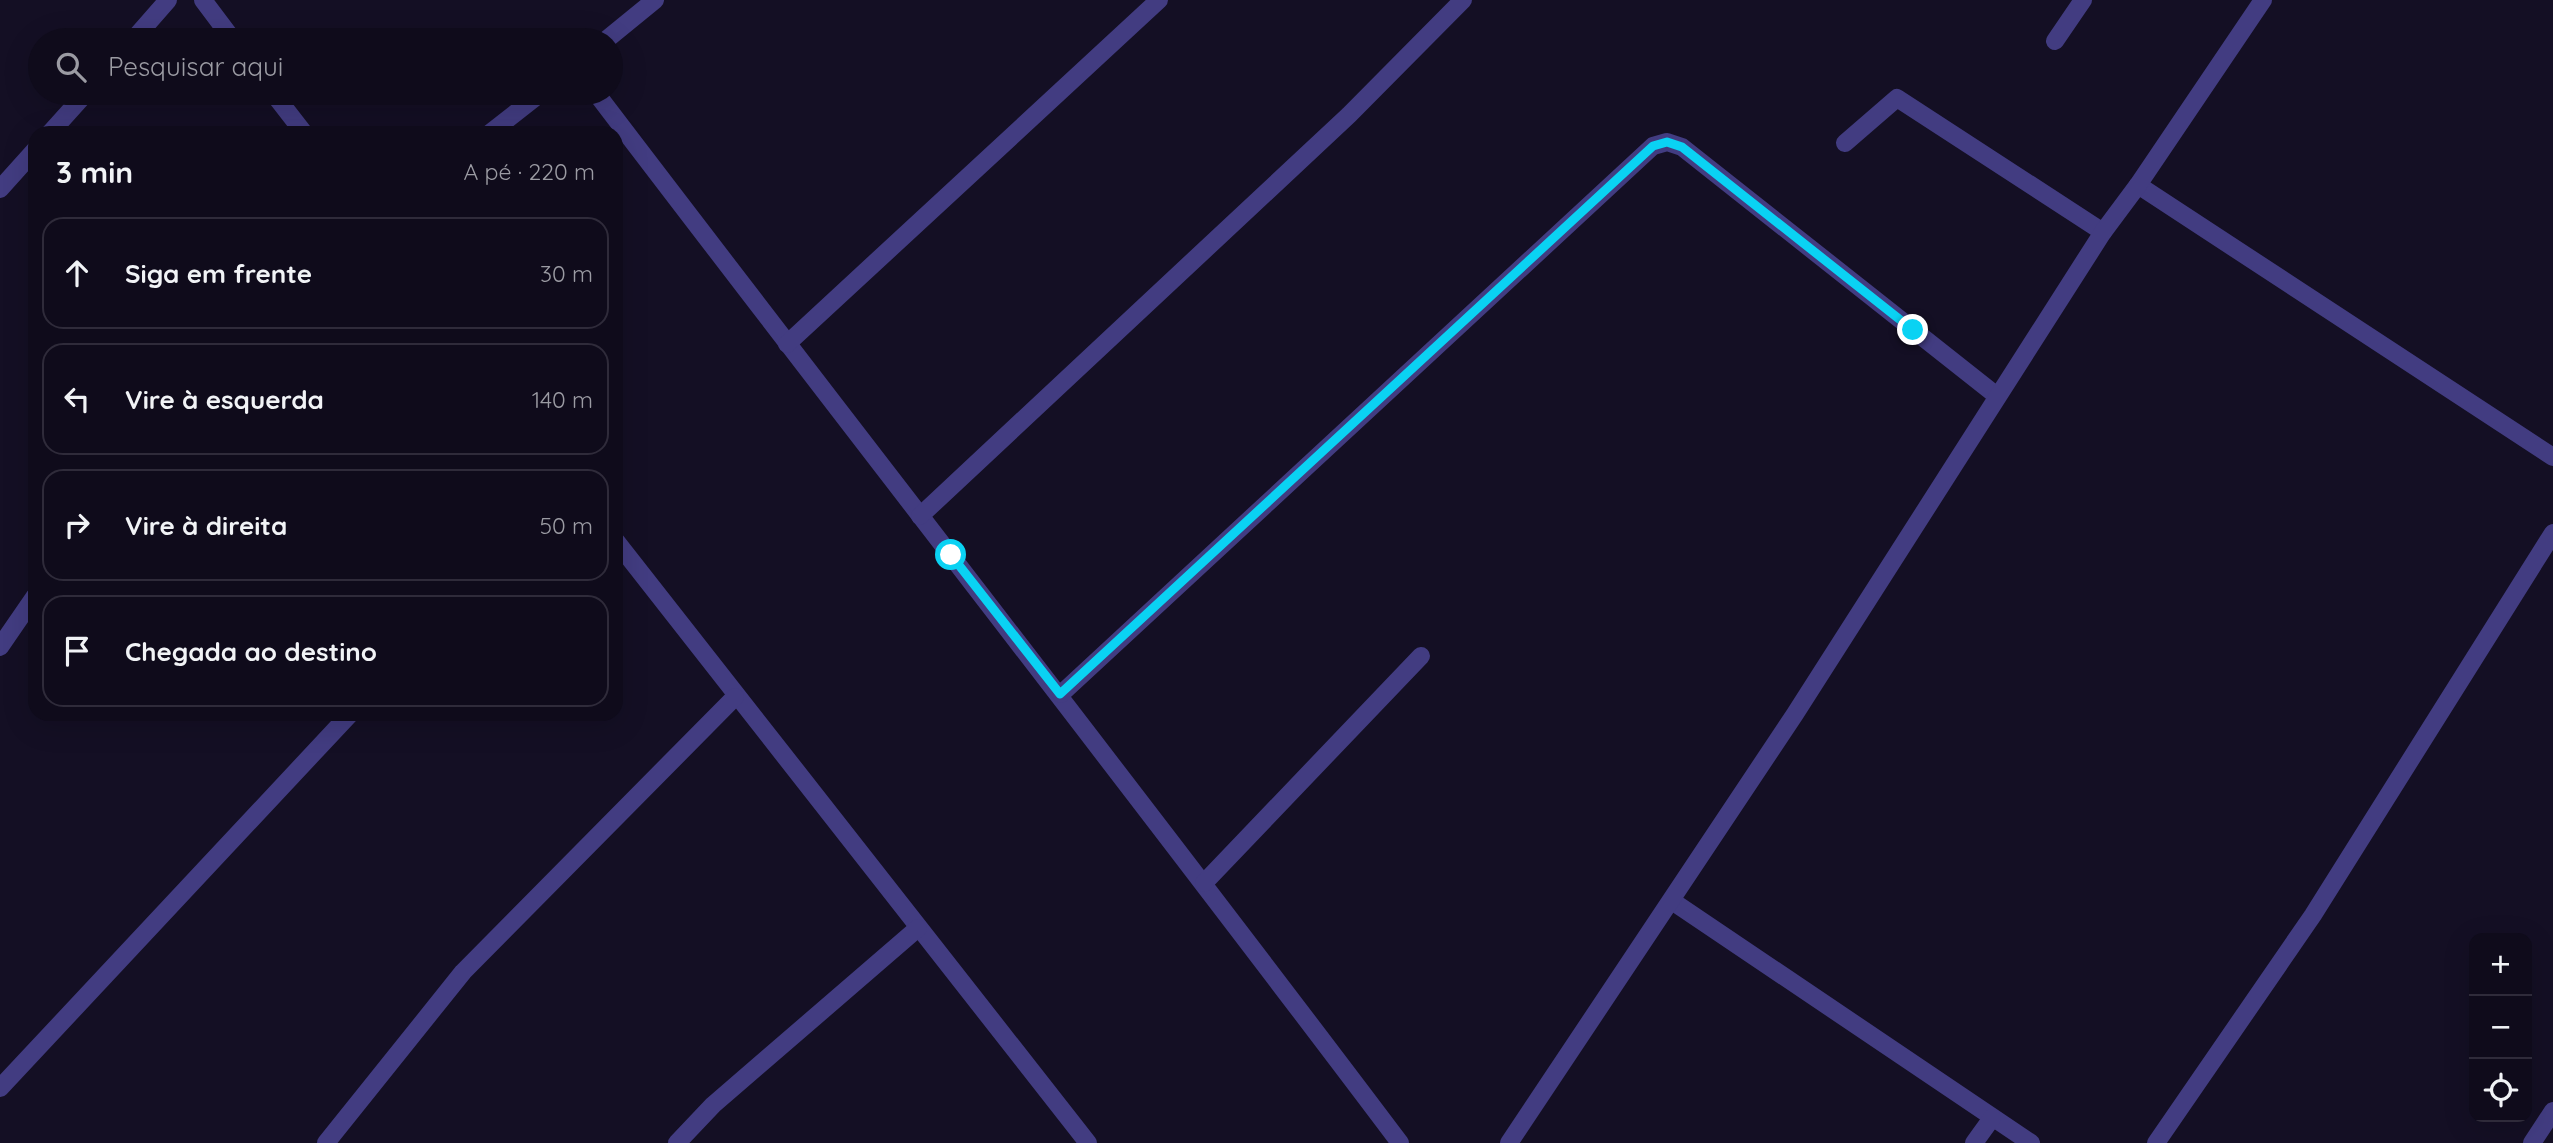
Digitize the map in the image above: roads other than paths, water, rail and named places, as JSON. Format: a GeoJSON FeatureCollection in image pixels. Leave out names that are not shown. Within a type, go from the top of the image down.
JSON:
{"type":"FeatureCollection","features":[{"type":"Feature","properties":{"kind":"street"},"geometry":{"type":"LineString","coordinates":[[144,28],[168,0]]}},
{"type":"Feature","properties":{"kind":"street"},"geometry":{"type":"LineString","coordinates":[[203,0],[224,28]]}},
{"type":"Feature","properties":{"kind":"street"},"geometry":{"type":"LineString","coordinates":[[621,28],[655,0]]}},
{"type":"Feature","properties":{"kind":"street"},"geometry":{"type":"LineString","coordinates":[[787,344],[1159,0]]}},
{"type":"Feature","properties":{"kind":"street"},"geometry":{"type":"LineString","coordinates":[[920,516],[1349,116],[1463,0]]}},
{"type":"Feature","properties":{"kind":"street"},"geometry":{"type":"LineString","coordinates":[[2055,41],[2083,0]]}},
{"type":"Feature","properties":{"kind":"street"},"geometry":{"type":"LineString","coordinates":[[1509,1143],[1795,714],[2103,232],[2138,186],[2263,0]]}},
{"type":"Feature","properties":{"kind":"street"},"geometry":{"type":"LineString","coordinates":[[1845,143],[1897,98],[2103,232]]}},
{"type":"Feature","properties":{"kind":"street"},"geometry":{"type":"LineString","coordinates":[[56,126],[75,105]]}},
{"type":"Feature","properties":{"kind":"street"},"geometry":{"type":"LineString","coordinates":[[283,105],[299,126]]}},
{"type":"Feature","properties":{"kind":"street"},"geometry":{"type":"LineString","coordinates":[[499,126],[526,105]]}},
{"type":"Feature","properties":{"kind":"street"},"geometry":{"type":"LineString","coordinates":[[605,105],[621,126]]}},
{"type":"Feature","properties":{"kind":"street"},"geometry":{"type":"LineString","coordinates":[[623,128],[1060,694],[1400,1143]]}},
{"type":"Feature","properties":{"kind":"street"},"geometry":{"type":"LineString","coordinates":[[1060,694],[1653,146],[1667,142],[1682,147],[1997,396]]}},
{"type":"Feature","properties":{"kind":"street"},"geometry":{"type":"LineString","coordinates":[[2,182],[28,157]]}},
{"type":"Feature","properties":{"kind":"street"},"geometry":{"type":"LineString","coordinates":[[2138,186],[2553,457]]}},
{"type":"Feature","properties":{"kind":"street"},"geometry":{"type":"LineString","coordinates":[[2156,1143],[2313,915],[2553,533]]}},
{"type":"Feature","properties":{"kind":"street"},"geometry":{"type":"LineString","coordinates":[[623,550],[1088,1143]]}},
{"type":"Feature","properties":{"kind":"street"},"geometry":{"type":"LineString","coordinates":[[0,647],[28,606]]}},
{"type":"Feature","properties":{"kind":"street"},"geometry":{"type":"LineString","coordinates":[[1204,883],[1421,656]]}},
{"type":"Feature","properties":{"kind":"street"},"geometry":{"type":"LineString","coordinates":[[326,1143],[463,972],[735,696]]}},
{"type":"Feature","properties":{"kind":"street"},"geometry":{"type":"LineString","coordinates":[[0,1088],[343,721]]}},
{"type":"Feature","properties":{"kind":"street"},"geometry":{"type":"LineString","coordinates":[[1672,901],[2031,1143]]}},
{"type":"Feature","properties":{"kind":"street"},"geometry":{"type":"LineString","coordinates":[[677,1143],[713,1105],[918,928]]}},
{"type":"Feature","properties":{"kind":"street"},"geometry":{"type":"LineString","coordinates":[[2532,1143],[2553,1111]]}},
{"type":"Feature","properties":{"kind":"street"},"geometry":{"type":"LineString","coordinates":[[1974,1143],[1992,1118]]}}]}
